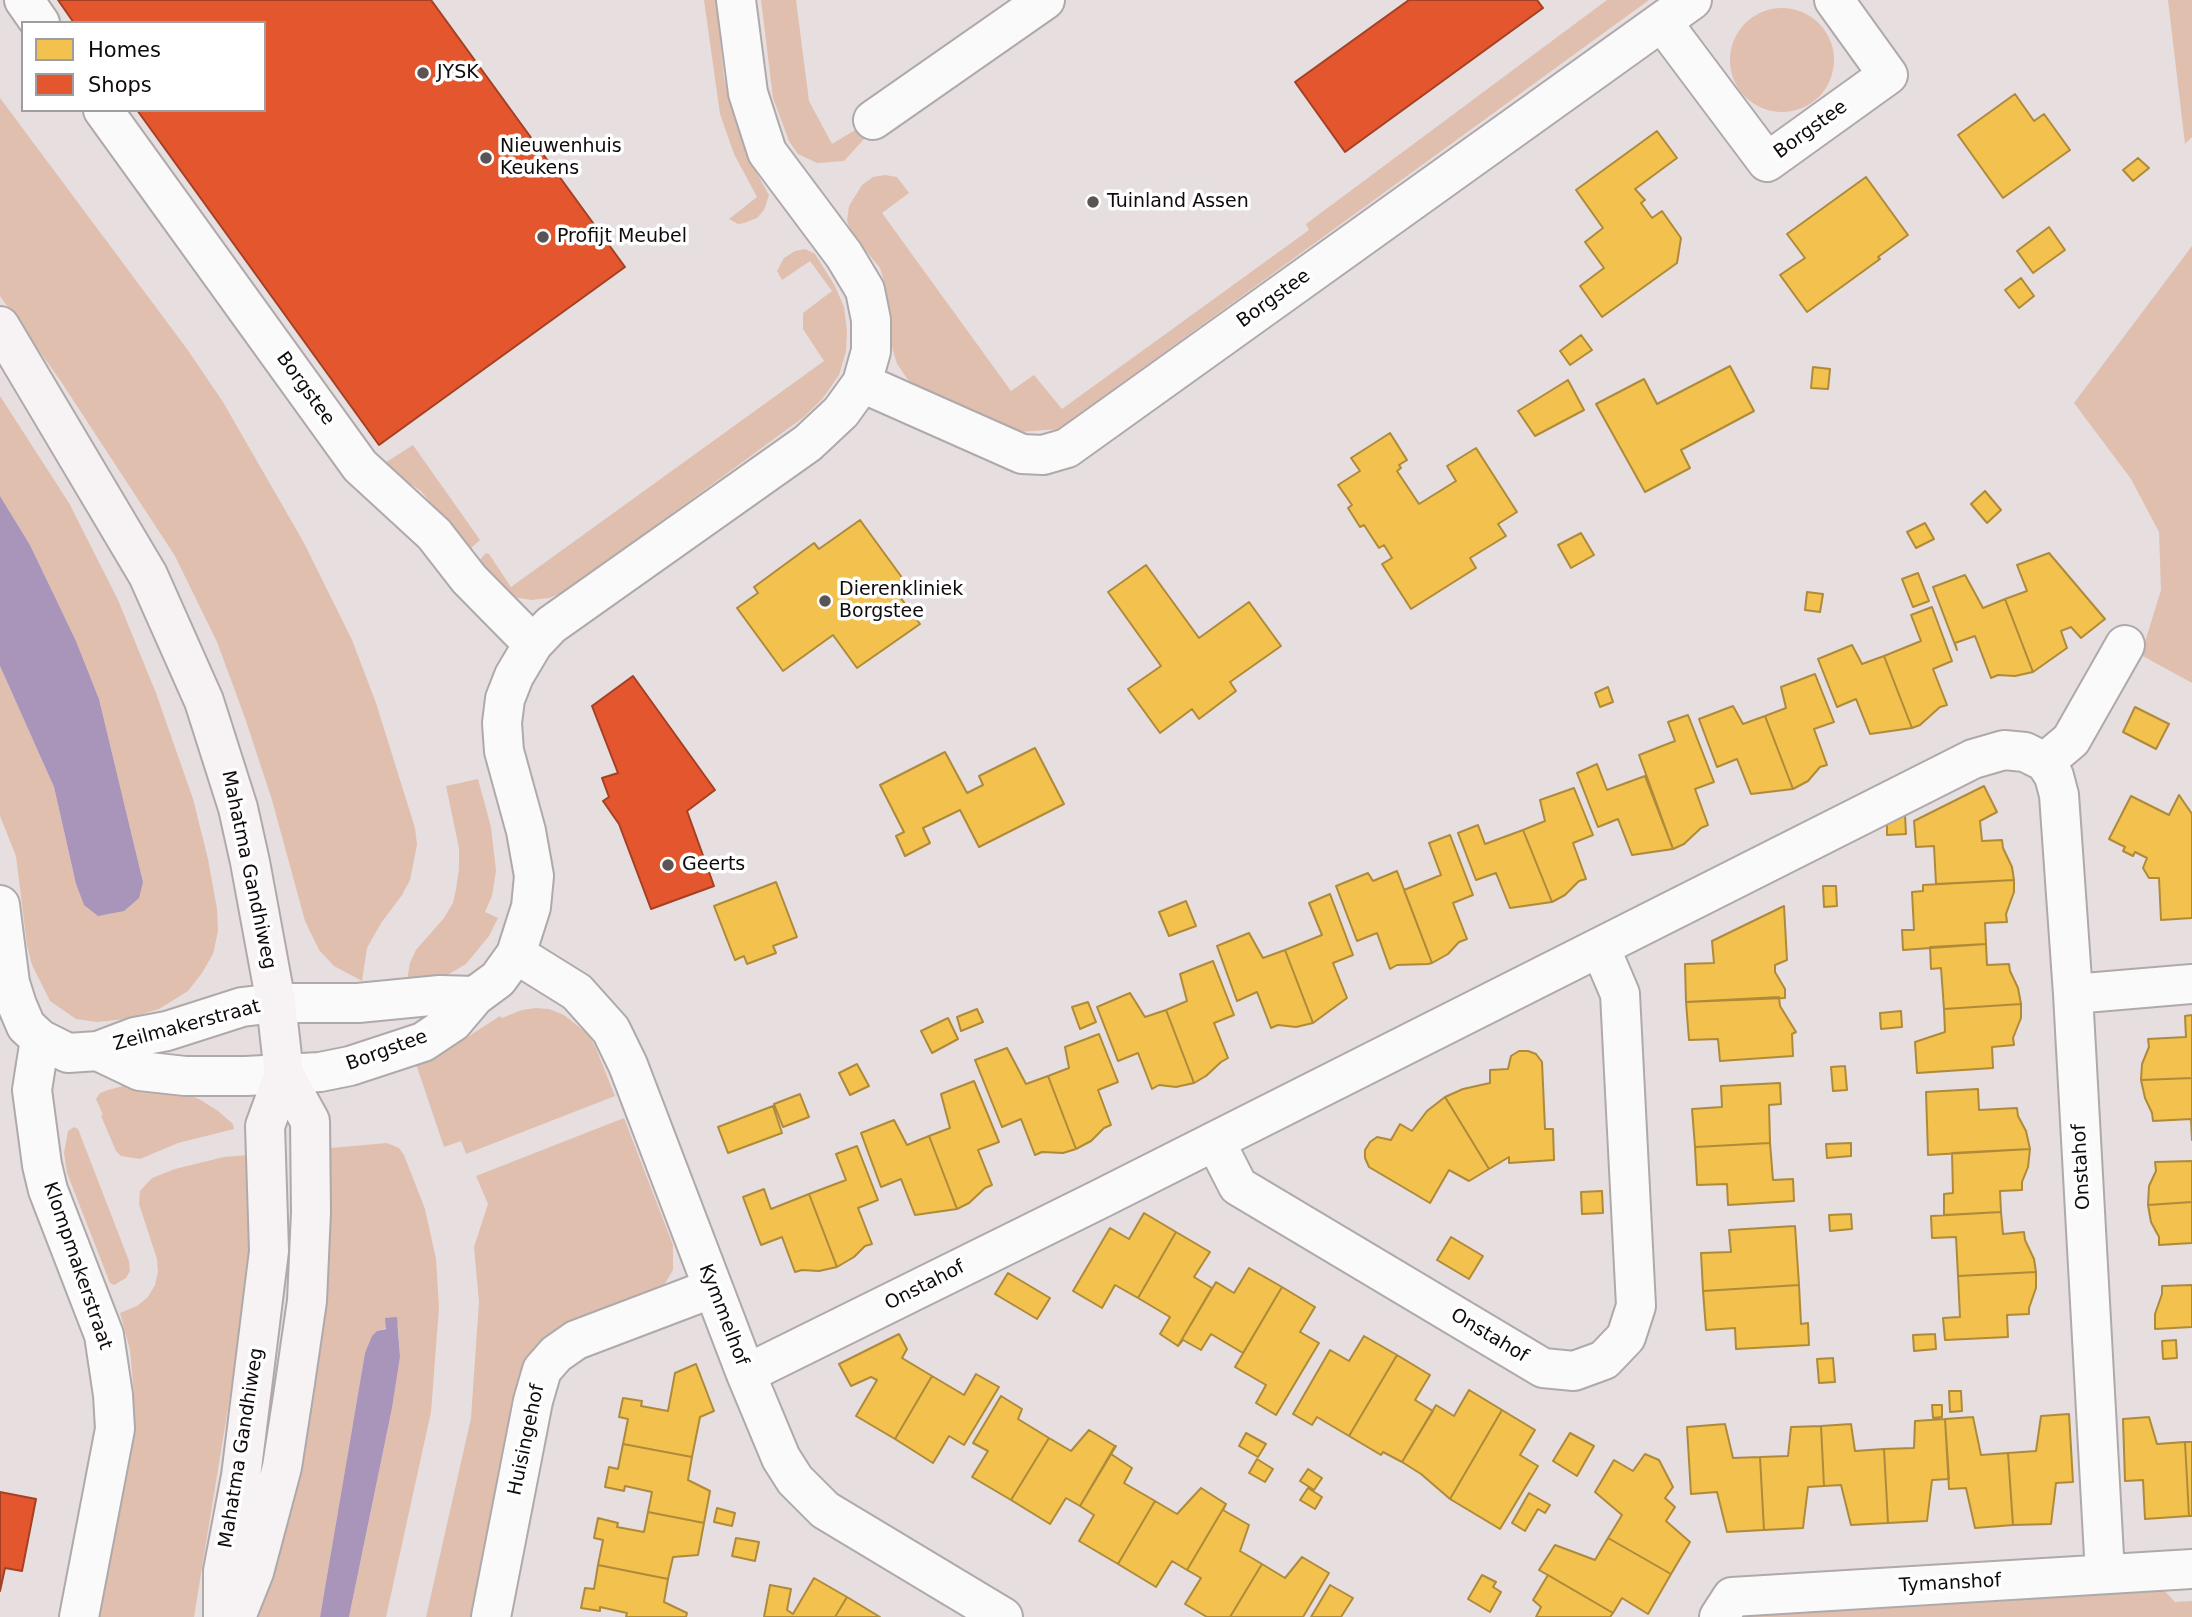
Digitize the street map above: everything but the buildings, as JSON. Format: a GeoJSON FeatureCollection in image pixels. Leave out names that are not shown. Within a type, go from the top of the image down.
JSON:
{"type":"FeatureCollection","features":[{"type":"Feature","properties":{"kind":"street"},"geometry":{"type":"LineString","coordinates":[[23,0],[39,21]]}},
{"type":"Feature","properties":{"kind":"street","name":"Borgstee"},"geometry":{"type":"LineString","coordinates":[[284,1074],[320,1072],[350,1066],[423,1042],[453,1022],[475,996],[498,979],[516,954],[531,906],[534,876],[526,831],[504,751],[502,723],[509,687],[533,644],[551,625],[807,443],[841,412],[862,383],[871,351],[871,320],[865,290],[844,255],[767,152],[748,93],[736,0]]}},
{"type":"Feature","properties":{"kind":"street"},"geometry":{"type":"LineString","coordinates":[[873,120],[1045,0]]}},
{"type":"Feature","properties":{"kind":"street","name":"Borgstee"},"geometry":{"type":"LineString","coordinates":[[862,383],[958,428],[1022,454],[1043,455],[1067,449],[1677,11],[1768,162],[1888,75],[1834,0]]}},
{"type":"Feature","properties":{"kind":"street","name":"Borgstee"},"geometry":{"type":"LineString","coordinates":[[104,112],[360,466],[435,534],[469,579],[533,644]]}},
{"type":"Feature","properties":{"kind":"street","name":"Mahatma Gandhiweg"},"geometry":{"type":"LineString","coordinates":[[0,326],[148,575],[204,701],[239,808],[276,1003],[284,1074],[310,1121],[311,1212],[307,1301],[282,1467],[254,1572],[236,1617]]}},
{"type":"Feature","properties":{"kind":"street","name":"Mahatma Gandhiweg"},"geometry":{"type":"LineString","coordinates":[[0,348],[52,412]]}},
{"type":"Feature","properties":{"kind":"street"},"geometry":{"type":"LineString","coordinates":[[2045,762],[2071,740],[2125,645]]}},
{"type":"Feature","properties":{"kind":"street","name":"Onstahof"},"geometry":{"type":"LineString","coordinates":[[746,1374],[1973,760],[2004,750],[2025,752],[2045,762],[2054,776],[2059,795],[2073,994],[2105,1574]]}},
{"type":"Feature","properties":{"kind":"street"},"geometry":{"type":"LineString","coordinates":[[0,905],[13,994],[26,1026],[40,1039]]}},
{"type":"Feature","properties":{"kind":"street","name":"Onstahof"},"geometry":{"type":"LineString","coordinates":[[1215,1141],[1238,1186],[1543,1368],[1574,1371],[1604,1360],[1626,1337],[1636,1306],[1619,994],[1600,947]]}},
{"type":"Feature","properties":{"kind":"street","name":"Kymmelhof"},"geometry":{"type":"LineString","coordinates":[[516,954],[577,992],[611,1030],[628,1065],[746,1374],[781,1458],[794,1480],[825,1510],[1003,1617]]}},
{"type":"Feature","properties":{"kind":"street"},"geometry":{"type":"LineString","coordinates":[[2073,994],[2192,985]]}},
{"type":"Feature","properties":{"kind":"street","name":"Borgstee"},"geometry":{"type":"LineString","coordinates":[[276,1003],[358,1003],[440,995],[475,996]]}},
{"type":"Feature","properties":{"kind":"street","name":"Zeilmakerstraat"},"geometry":{"type":"LineString","coordinates":[[40,1039],[68,1053],[98,1051],[135,1037],[167,1031],[242,1007],[276,1003]]}},
{"type":"Feature","properties":{"kind":"street","name":"Klompmakerstraat"},"geometry":{"type":"LineString","coordinates":[[40,1039],[32,1090],[42,1165],[48,1190],[104,1335],[113,1395],[115,1429],[79,1617]]}},
{"type":"Feature","properties":{"kind":"street","name":"Zeilmakerstraat"},"geometry":{"type":"LineString","coordinates":[[98,1051],[141,1071],[185,1076],[284,1074]]}},
{"type":"Feature","properties":{"kind":"street","name":"Mahatma Gandhiweg"},"geometry":{"type":"LineString","coordinates":[[223,1617],[223,1571],[241,1476],[270,1251],[265,1126],[284,1074]]}},
{"type":"Feature","properties":{"kind":"street","name":"Huisingehof"},"geometry":{"type":"LineString","coordinates":[[491,1617],[535,1392],[542,1370],[556,1354],[576,1339],[713,1288]]}},
{"type":"Feature","properties":{"kind":"street","name":"Tymanshof"},"geometry":{"type":"LineString","coordinates":[[1719,1617],[1731,1597],[2192,1569]]}},
{"type":"Feature","properties":{"kind":"shaded area"},"geometry":{"type":"Polygon","coordinates":[[[704,0],[716,0],[724,77],[730,104],[748,158],[769,195],[764,210],[757,218],[738,224],[729,219],[757,197],[734,154],[720,114],[704,0]]]}},
{"type":"Feature","properties":{"kind":"shaded area"},"geometry":{"type":"Polygon","coordinates":[[[761,0],[796,0],[809,101],[832,144],[865,124],[867,132],[864,139],[844,161],[817,163],[798,154],[789,141],[773,98],[761,0]]]}},
{"type":"Feature","properties":{"kind":"shaded area"},"geometry":{"type":"Polygon","coordinates":[[[1607,0],[1649,0],[1059,429],[1019,432],[927,393],[909,381],[897,364],[888,333],[884,281],[880,268],[852,234],[847,221],[849,206],[862,185],[873,177],[897,177],[909,193],[882,213],[1011,391],[1034,375],[1062,409],[1309,230],[1306,224],[1607,0]]]}},
{"type":"Feature","properties":{"kind":"shaded area"},"geometry":{"type":"Polygon","coordinates":[[[2168,0],[2192,0],[2192,137],[2185,144],[2168,0]]]}},
{"type":"Feature","properties":{"kind":"shaded area"},"geometry":{"type":"Polygon","coordinates":[[[1782,8],[1802,12],[1819,23],[1830,40],[1834,60],[1830,80],[1819,97],[1802,108],[1782,112],[1762,108],[1745,97],[1734,80],[1730,60],[1734,40],[1745,23],[1762,12],[1782,8]]]}},
{"type":"Feature","properties":{"kind":"shaded area"},"geometry":{"type":"Polygon","coordinates":[[[0,98],[187,349],[223,402],[304,543],[352,640],[376,703],[415,828],[417,845],[410,880],[367,948],[362,981],[334,966],[319,950],[305,921],[272,800],[245,718],[217,642],[175,556],[60,380],[0,296],[0,98]]]}},
{"type":"Feature","properties":{"kind":"shaded area"},"geometry":{"type":"Polygon","coordinates":[[[2192,246],[2192,683],[2141,655],[2161,590],[2159,532],[2131,479],[2074,403],[2192,246]]]}},
{"type":"Feature","properties":{"kind":"shaded area"},"geometry":{"type":"Polygon","coordinates":[[[805,249],[815,254],[835,286],[844,307],[847,331],[846,351],[839,375],[823,398],[804,417],[566,591],[549,598],[531,600],[513,597],[477,563],[486,553],[511,587],[824,361],[803,329],[803,313],[832,291],[810,261],[782,280],[777,271],[784,258],[795,251],[805,249]]]}},
{"type":"Feature","properties":{"kind":"shaded area"},"geometry":{"type":"Polygon","coordinates":[[[0,396],[69,503],[118,600],[156,693],[193,799],[208,859],[217,909],[218,931],[213,954],[188,991],[159,1009],[125,1019],[97,1022],[76,1019],[50,1001],[32,965],[16,856],[0,816],[0,666],[54,787],[76,884],[84,904],[143,882],[99,699],[76,641],[30,545],[0,496],[0,396]]]}},
{"type":"Feature","properties":{"kind":"shaded area"},"geometry":{"type":"Polygon","coordinates":[[[413,445],[480,540],[470,549],[421,491],[406,481],[394,478],[380,466],[413,445]]]}},
{"type":"Feature","properties":{"kind":"shaded area"},"geometry":{"type":"Polygon","coordinates":[[[0,496],[30,545],[76,641],[99,699],[143,882],[139,898],[124,911],[98,916],[84,905],[76,884],[54,787],[0,666],[0,496]]]}},
{"type":"Feature","properties":{"kind":"shaded area"},"geometry":{"type":"Polygon","coordinates":[[[478,779],[491,827],[496,871],[492,896],[485,912],[498,918],[489,936],[466,964],[437,981],[406,986],[410,963],[416,950],[444,918],[453,903],[456,889],[459,848],[446,786],[478,779]]]}},
{"type":"Feature","properties":{"kind":"shaded area"},"geometry":{"type":"Polygon","coordinates":[[[536,1008],[549,1009],[564,1015],[588,1034],[615,1096],[466,1154],[461,1141],[444,1147],[416,1064],[466,1038],[500,1016],[502,1018],[536,1008]]]}},
{"type":"Feature","properties":{"kind":"shaded area"},"geometry":{"type":"Polygon","coordinates":[[[127,1085],[178,1091],[199,1099],[218,1111],[233,1124],[234,1129],[178,1143],[140,1159],[121,1156],[116,1151],[96,1099],[100,1093],[127,1085]]]}},
{"type":"Feature","properties":{"kind":"shaded area"},"geometry":{"type":"Polygon","coordinates":[[[624,1118],[673,1245],[673,1270],[657,1291],[520,1380],[515,1392],[472,1617],[426,1617],[471,1418],[479,1302],[474,1247],[488,1204],[476,1176],[624,1118]]]}},
{"type":"Feature","properties":{"kind":"shaded area"},"geometry":{"type":"Polygon","coordinates":[[[74,1127],[78,1129],[129,1261],[130,1271],[126,1278],[114,1285],[110,1283],[67,1173],[64,1153],[68,1131],[74,1127]]]}},
{"type":"Feature","properties":{"kind":"shaded area"},"geometry":{"type":"Polygon","coordinates":[[[387,1143],[399,1148],[404,1155],[425,1209],[436,1259],[439,1307],[431,1412],[386,1617],[349,1617],[392,1408],[400,1357],[398,1324],[377,1331],[365,1353],[320,1617],[259,1617],[270,1572],[329,1150],[387,1143]]]}},
{"type":"Feature","properties":{"kind":"shaded area"},"geometry":{"type":"Polygon","coordinates":[[[249,1155],[256,1185],[246,1297],[194,1617],[99,1617],[133,1427],[134,1395],[130,1350],[120,1313],[137,1306],[148,1297],[158,1272],[157,1259],[139,1204],[140,1191],[152,1178],[175,1169],[224,1157],[249,1155]]]}},
{"type":"Feature","properties":{"kind":"shaded area"},"geometry":{"type":"Polygon","coordinates":[[[397,1317],[400,1357],[392,1408],[349,1617],[320,1617],[365,1353],[372,1336],[377,1331],[386,1329],[385,1318],[397,1317]]]}},
{"type":"Feature","properties":{"kind":"shaded area"},"geometry":{"type":"Polygon","coordinates":[[[2160,1586],[2175,1602],[2192,1601],[2192,1617],[1749,1617],[1753,1614],[2160,1586]]]}},
{"type":"Feature","properties":{"kind":"place","name":"JYSK"},"geometry":{"type":"Point","coordinates":[423,73]}},
{"type":"Feature","properties":{"kind":"place","name":"Nieuwenhuis Keukens"},"geometry":{"type":"Point","coordinates":[486,158]}},
{"type":"Feature","properties":{"kind":"place","name":"Tuinland Assen"},"geometry":{"type":"Point","coordinates":[1093,202]}},
{"type":"Feature","properties":{"kind":"place","name":"Profijt Meubel"},"geometry":{"type":"Point","coordinates":[543,237]}},
{"type":"Feature","properties":{"kind":"place","name":"Dierenkliniek Borgstee"},"geometry":{"type":"Point","coordinates":[825,601]}},
{"type":"Feature","properties":{"kind":"place","name":"Geerts"},"geometry":{"type":"Point","coordinates":[668,865]}}]}
